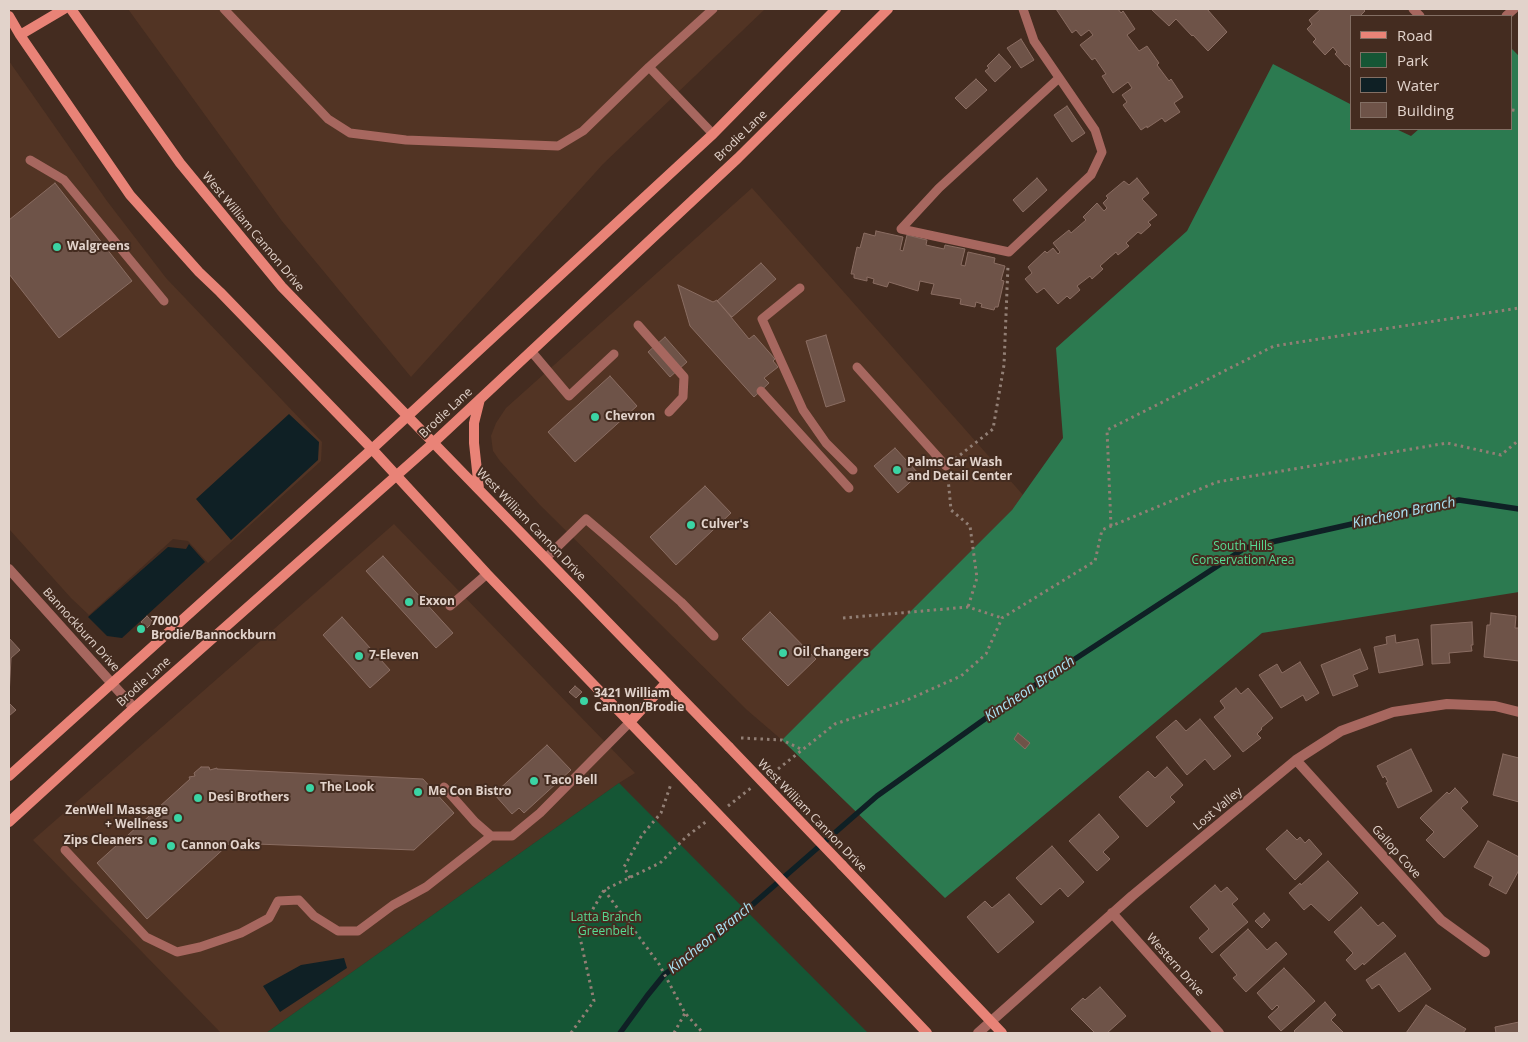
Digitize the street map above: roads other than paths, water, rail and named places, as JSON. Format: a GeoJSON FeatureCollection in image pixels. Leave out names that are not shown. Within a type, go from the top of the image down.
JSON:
{"type":"FeatureCollection","features":[{"type":"Feature","properties":{"kind":"main road"},"geometry":{"type":"LineString","coordinates":[[20,35],[64,9]]}},
{"type":"Feature","properties":{"kind":"main road","name":"West William Cannon Drive"},"geometry":{"type":"LineString","coordinates":[[71,9],[180,163],[282,287],[432,444],[479,489],[729,747],[1002,1033]]}},
{"type":"Feature","properties":{"kind":"main road","name":"Brodie Lane"},"geometry":{"type":"LineString","coordinates":[[9,776],[372,449],[713,134],[836,9]]}},
{"type":"Feature","properties":{"kind":"main road","name":"Brodie Lane"},"geometry":{"type":"LineString","coordinates":[[9,822],[134,708],[432,444],[738,158],[888,9]]}},
{"type":"Feature","properties":{"kind":"main road"},"geometry":{"type":"LineString","coordinates":[[9,16],[130,196],[199,272],[372,449],[487,574],[927,1033]]}},
{"type":"Feature","properties":{"kind":"main road"},"geometry":{"type":"LineString","coordinates":[[479,489],[474,423],[480,398]]}},
{"type":"Feature","properties":{"kind":"main road"},"geometry":{"type":"LineString","coordinates":[[630,722],[666,683]]}},
{"type":"Feature","properties":{"kind":"street","name":"Bannockburn Drive"},"geometry":{"type":"LineString","coordinates":[[9,569],[134,708]]}},
{"type":"Feature","properties":{"kind":"street","name":"Lost Valley"},"geometry":{"type":"LineString","coordinates":[[978,1033],[1112,913],[1296,760],[1341,731],[1393,712],[1447,704],[1495,706],[1519,712]]}},
{"type":"Feature","properties":{"kind":"street","name":"Gallop Cove"},"geometry":{"type":"LineString","coordinates":[[1296,760],[1441,920],[1484,952]]}},
{"type":"Feature","properties":{"kind":"street","name":"Western Drive"},"geometry":{"type":"LineString","coordinates":[[1112,913],[1220,1033]]}},
{"type":"Feature","properties":{"kind":"lane"},"geometry":{"type":"LineString","coordinates":[[224,9],[328,119],[350,132],[406,140],[558,146],[583,130],[713,9]]}},
{"type":"Feature","properties":{"kind":"lane"},"geometry":{"type":"LineString","coordinates":[[1022,9],[1034,41],[1060,78],[1095,130],[1102,152],[1091,175],[1009,252],[901,229],[939,188],[1060,78]]}},
{"type":"Feature","properties":{"kind":"lane"},"geometry":{"type":"LineString","coordinates":[[649,67],[713,134]]}},
{"type":"Feature","properties":{"kind":"lane"},"geometry":{"type":"LineString","coordinates":[[30,160],[64,180],[164,301]]}},
{"type":"Feature","properties":{"kind":"lane"},"geometry":{"type":"LineString","coordinates":[[800,288],[762,319],[803,410],[826,443],[852,470]]}},
{"type":"Feature","properties":{"kind":"lane"},"geometry":{"type":"LineString","coordinates":[[638,325],[684,377],[683,397],[668,412]]}},
{"type":"Feature","properties":{"kind":"lane"},"geometry":{"type":"LineString","coordinates":[[531,351],[568,396],[614,354]]}},
{"type":"Feature","properties":{"kind":"lane"},"geometry":{"type":"LineString","coordinates":[[857,368],[946,466]]}},
{"type":"Feature","properties":{"kind":"lane"},"geometry":{"type":"LineString","coordinates":[[761,391],[849,488]]}},
{"type":"Feature","properties":{"kind":"lane"},"geometry":{"type":"LineString","coordinates":[[546,558],[586,519],[681,602],[714,636]]}},
{"type":"Feature","properties":{"kind":"lane"},"geometry":{"type":"LineString","coordinates":[[450,606],[487,574]]}},
{"type":"Feature","properties":{"kind":"lane"},"geometry":{"type":"LineString","coordinates":[[66,850],[146,937],[177,952],[200,947],[240,933],[269,918],[278,901],[299,900],[314,916],[338,931],[358,931],[393,905],[426,887],[491,836],[512,836],[540,812],[630,722]]}},
{"type":"Feature","properties":{"kind":"lane"},"geometry":{"type":"LineString","coordinates":[[444,787],[475,822],[491,836]]}},
{"type":"Feature","properties":{"kind":"water"},"geometry":{"type":"Polygon","coordinates":[[[289,414],[319,442],[318,460],[231,540],[196,499],[289,414]]]}},
{"type":"Feature","properties":{"kind":"water"},"geometry":{"type":"Polygon","coordinates":[[[189,544],[205,562],[122,638],[107,636],[88,617],[168,547],[186,549],[189,544]]]}},
{"type":"Feature","properties":{"kind":"water"},"geometry":{"type":"Polygon","coordinates":[[[344,958],[347,968],[280,1012],[263,986],[301,965],[344,958]]]}},
{"type":"Feature","properties":{"kind":"waterway","name":"Kincheon Branch"},"geometry":{"type":"LineString","coordinates":[[620,1033],[664,975],[728,926],[877,796],[1003,706],[1245,548],[1459,500],[1519,509]]}},
{"type":"Feature","properties":{"kind":"place","name":"Walgreens"},"geometry":{"type":"Point","coordinates":[57,247]}},
{"type":"Feature","properties":{"kind":"place","name":"Chevron"},"geometry":{"type":"Point","coordinates":[595,417]}},
{"type":"Feature","properties":{"kind":"place","name":"Palms Car Wash and Detail Center"},"geometry":{"type":"Point","coordinates":[897,470]}},
{"type":"Feature","properties":{"kind":"place","name":"Culver's"},"geometry":{"type":"Point","coordinates":[691,525]}},
{"type":"Feature","properties":{"kind":"place","name":"Exxon"},"geometry":{"type":"Point","coordinates":[409,602]}},
{"type":"Feature","properties":{"kind":"place","name":"7000 Brodie/Bannockburn"},"geometry":{"type":"Point","coordinates":[141,629]}},
{"type":"Feature","properties":{"kind":"place","name":"Oil Changers"},"geometry":{"type":"Point","coordinates":[783,653]}},
{"type":"Feature","properties":{"kind":"place","name":"7-Eleven"},"geometry":{"type":"Point","coordinates":[359,656]}},
{"type":"Feature","properties":{"kind":"place","name":"3421 William Cannon/Brodie"},"geometry":{"type":"Point","coordinates":[584,701]}},
{"type":"Feature","properties":{"kind":"place","name":"Taco Bell"},"geometry":{"type":"Point","coordinates":[534,781]}},
{"type":"Feature","properties":{"kind":"place","name":"The Look"},"geometry":{"type":"Point","coordinates":[310,788]}},
{"type":"Feature","properties":{"kind":"place","name":"Me Con Bistro"},"geometry":{"type":"Point","coordinates":[418,792]}},
{"type":"Feature","properties":{"kind":"place","name":"Desi Brothers"},"geometry":{"type":"Point","coordinates":[198,798]}},
{"type":"Feature","properties":{"kind":"place","name":"ZenWell Massage + Wellness"},"geometry":{"type":"Point","coordinates":[178,818]}},
{"type":"Feature","properties":{"kind":"place","name":"Zips Cleaners"},"geometry":{"type":"Point","coordinates":[153,841]}},
{"type":"Feature","properties":{"kind":"place","name":"Cannon Oaks"},"geometry":{"type":"Point","coordinates":[171,846]}},
{"type":"Feature","properties":{"kind":"park label","name":"South Hills Conservation Area"},"geometry":{"type":"Point","coordinates":[1243,554]}},
{"type":"Feature","properties":{"kind":"park label","name":"Latta Branch Greenbelt"},"geometry":{"type":"Point","coordinates":[606,925]}}]}
